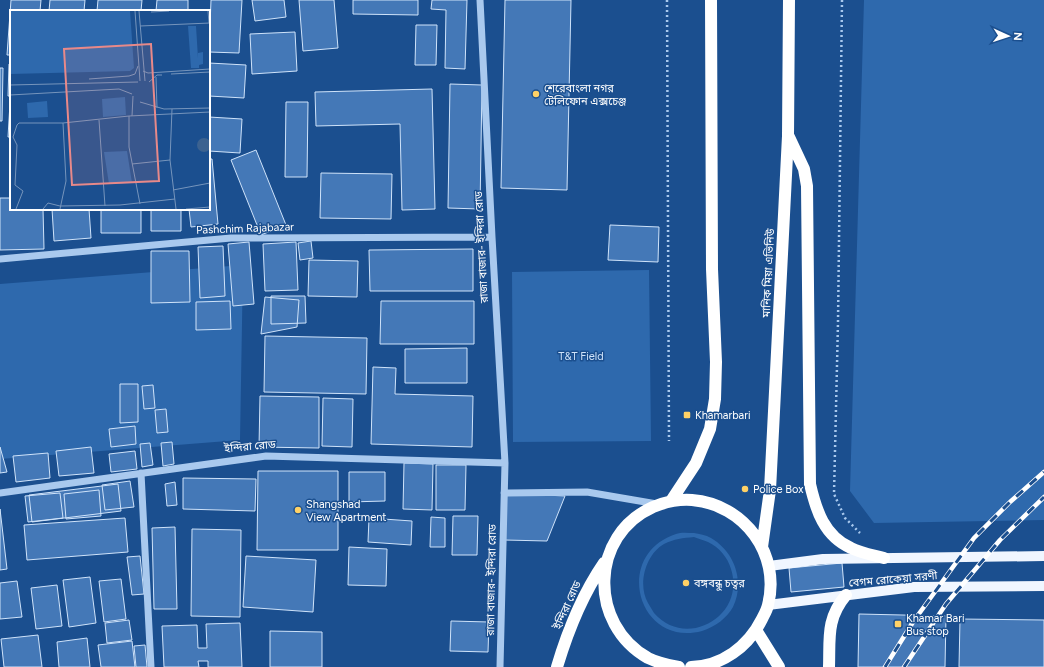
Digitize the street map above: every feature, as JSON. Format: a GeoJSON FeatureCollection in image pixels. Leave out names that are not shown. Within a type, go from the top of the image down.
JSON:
{"type":"FeatureCollection","features":[{"type":"Feature","properties":{"kind":"highway"},"geometry":{"type":"LineString","coordinates":[[671,501],[696,463],[710,429],[715,399],[716,362],[712,269],[711,0]]}},
{"type":"Feature","properties":{"kind":"highway","name":"মানিক মিয়া এভিনিউ"},"geometry":{"type":"LineString","coordinates":[[762,547],[770,490],[788,136],[789,0]]}},
{"type":"Feature","properties":{"kind":"highway"},"geometry":{"type":"LineString","coordinates":[[788,136],[804,169],[807,186],[810,484],[815,507],[828,530],[838,540],[851,548],[884,558]]}},
{"type":"Feature","properties":{"kind":"highway"},"geometry":{"type":"LineString","coordinates":[[679,667],[664,664],[648,658],[621,636],[612,621],[606,604],[604,586],[605,569],[608,556],[618,537],[626,526],[642,513],[671,501],[691,500],[710,503],[729,511],[745,523],[762,547],[768,566],[770,583],[768,605],[756,630],[745,644],[732,655],[716,662],[699,667],[691,667]]}},
{"type":"Feature","properties":{"kind":"highway","name":"ইন্দিরা রোড"},"geometry":{"type":"LineString","coordinates":[[557,667],[572,622],[583,597],[608,556]]}},
{"type":"Feature","properties":{"kind":"highway"},"geometry":{"type":"LineString","coordinates":[[829,667],[830,630],[832,617],[837,605],[846,595]]}},
{"type":"Feature","properties":{"kind":"highway"},"geometry":{"type":"LineString","coordinates":[[756,630],[779,667]]}},
{"type":"Feature","properties":{"kind":"main road","name":"বেগম রোকেয়া সরণী"},"geometry":{"type":"LineString","coordinates":[[768,566],[822,558],[1044,556]]}},
{"type":"Feature","properties":{"kind":"main road","name":"বেগম রোকেয়া সরণী"},"geometry":{"type":"LineString","coordinates":[[768,605],[914,587],[1044,586]]}},
{"type":"Feature","properties":{"kind":"street","name":"রাজা বাজার- ইন্দিরা রোড"},"geometry":{"type":"LineString","coordinates":[[480,0],[505,464],[500,667]]}},
{"type":"Feature","properties":{"kind":"street","name":"Pashchim Rajabazar"},"geometry":{"type":"LineString","coordinates":[[0,259],[232,238],[492,237]]}},
{"type":"Feature","properties":{"kind":"street","name":"ইন্দিরা রোড"},"geometry":{"type":"LineString","coordinates":[[0,493],[141,472],[266,456],[505,464]]}},
{"type":"Feature","properties":{"kind":"street"},"geometry":{"type":"LineString","coordinates":[[141,472],[151,667]]}},
{"type":"Feature","properties":{"kind":"street"},"geometry":{"type":"LineString","coordinates":[[504,493],[587,492],[659,505]]}},
{"type":"Feature","properties":{"kind":"path"},"geometry":{"type":"LineString","coordinates":[[667,0],[668,441]]}},
{"type":"Feature","properties":{"kind":"path"},"geometry":{"type":"LineString","coordinates":[[842,0],[838,322],[834,494],[845,518],[862,535]]}},
{"type":"Feature","properties":{"kind":"green space"},"geometry":{"type":"Polygon","coordinates":[[[864,0],[1044,0],[1044,520],[874,523],[850,491],[864,0]]]}},
{"type":"Feature","properties":{"kind":"green space"},"geometry":{"type":"Polygon","coordinates":[[[243,265],[240,440],[0,459],[0,284],[243,265]]]}},
{"type":"Feature","properties":{"kind":"green space","name":"T&T Field"},"geometry":{"type":"Polygon","coordinates":[[[649,270],[651,441],[513,442],[512,272],[649,270]]]}},
{"type":"Feature","properties":{"kind":"green space"},"geometry":{"type":"Polygon","coordinates":[[[692,533],[709,537],[726,551],[736,568],[738,588],[733,607],[720,622],[702,631],[680,633],[662,626],[649,613],[641,597],[639,578],[644,560],[656,545],[676,534],[692,533]],[[694,537],[682,538],[664,544],[652,555],[645,570],[643,579],[645,595],[654,613],[667,624],[682,628],[696,628],[710,622],[722,613],[730,601],[733,586],[731,569],[728,561],[722,553],[712,544],[694,537]]]}},
{"type":"Feature","properties":{"kind":"building"},"geometry":{"type":"Polygon","coordinates":[[[11,0],[41,0],[40,10],[10,10],[11,0]]]}},
{"type":"Feature","properties":{"kind":"building"},"geometry":{"type":"Polygon","coordinates":[[[50,0],[85,0],[84,10],[49,10],[50,0]]]}},
{"type":"Feature","properties":{"kind":"building"},"geometry":{"type":"Polygon","coordinates":[[[98,0],[142,0],[141,10],[97,10],[98,0]]]}},
{"type":"Feature","properties":{"kind":"building"},"geometry":{"type":"Polygon","coordinates":[[[157,0],[188,0],[188,10],[156,10],[157,0]]]}},
{"type":"Feature","properties":{"kind":"building"},"geometry":{"type":"Polygon","coordinates":[[[211,0],[242,0],[239,53],[210,52],[211,0]]]}},
{"type":"Feature","properties":{"kind":"building"},"geometry":{"type":"Polygon","coordinates":[[[252,0],[284,0],[286,17],[255,21],[252,0]]]}},
{"type":"Feature","properties":{"kind":"building"},"geometry":{"type":"Polygon","coordinates":[[[299,0],[334,0],[338,48],[303,51],[299,0]]]}},
{"type":"Feature","properties":{"kind":"building"},"geometry":{"type":"Polygon","coordinates":[[[353,0],[418,0],[418,15],[353,14],[353,0]]]}},
{"type":"Feature","properties":{"kind":"building"},"geometry":{"type":"Polygon","coordinates":[[[432,0],[467,0],[465,69],[445,68],[446,10],[431,9],[432,0]]]}},
{"type":"Feature","properties":{"kind":"building","name":"শেরেবাংলা নগর টেলিফোন এক্সচেঞ্জ"},"geometry":{"type":"Polygon","coordinates":[[[505,0],[571,0],[567,190],[501,188],[505,0]]]}},
{"type":"Feature","properties":{"kind":"building"},"geometry":{"type":"Polygon","coordinates":[[[10,14],[10,55],[7,55],[10,14]]]}},
{"type":"Feature","properties":{"kind":"building"},"geometry":{"type":"Polygon","coordinates":[[[416,25],[437,25],[436,65],[415,65],[416,25]]]}},
{"type":"Feature","properties":{"kind":"building"},"geometry":{"type":"Polygon","coordinates":[[[295,32],[297,71],[252,74],[250,34],[295,32]]]}},
{"type":"Feature","properties":{"kind":"building"},"geometry":{"type":"Polygon","coordinates":[[[210,63],[246,65],[244,98],[210,96],[210,63]]]}},
{"type":"Feature","properties":{"kind":"building"},"geometry":{"type":"Polygon","coordinates":[[[9,64],[10,64],[10,96],[8,96],[9,64]]]}},
{"type":"Feature","properties":{"kind":"building"},"geometry":{"type":"Polygon","coordinates":[[[0,68],[3,68],[2,121],[0,121],[0,68]]]}},
{"type":"Feature","properties":{"kind":"building"},"geometry":{"type":"Polygon","coordinates":[[[450,84],[482,85],[480,209],[448,208],[450,84]]]}},
{"type":"Feature","properties":{"kind":"building"},"geometry":{"type":"Polygon","coordinates":[[[432,89],[435,209],[402,210],[400,124],[316,126],[315,92],[432,89]]]}},
{"type":"Feature","properties":{"kind":"building"},"geometry":{"type":"Polygon","coordinates":[[[286,102],[308,102],[307,177],[285,177],[286,102]]]}},
{"type":"Feature","properties":{"kind":"building"},"geometry":{"type":"Polygon","coordinates":[[[10,103],[10,137],[8,137],[10,103]]]}},
{"type":"Feature","properties":{"kind":"building"},"geometry":{"type":"Polygon","coordinates":[[[210,117],[242,119],[240,153],[210,151],[210,117]]]}},
{"type":"Feature","properties":{"kind":"building"},"geometry":{"type":"Polygon","coordinates":[[[256,150],[286,225],[261,235],[231,160],[256,150]]]}},
{"type":"Feature","properties":{"kind":"building"},"geometry":{"type":"Polygon","coordinates":[[[210,159],[212,159],[218,224],[191,227],[189,210],[210,210],[210,159]]]}},
{"type":"Feature","properties":{"kind":"building"},"geometry":{"type":"Polygon","coordinates":[[[321,173],[392,174],[391,219],[320,218],[321,173]]]}},
{"type":"Feature","properties":{"kind":"building"},"geometry":{"type":"Polygon","coordinates":[[[0,198],[10,198],[10,210],[43,210],[44,249],[0,250],[0,198]]]}},
{"type":"Feature","properties":{"kind":"building"},"geometry":{"type":"Polygon","coordinates":[[[52,210],[89,210],[91,238],[54,241],[52,210]]]}},
{"type":"Feature","properties":{"kind":"building"},"geometry":{"type":"Polygon","coordinates":[[[101,210],[141,210],[141,233],[101,233],[101,210]]]}},
{"type":"Feature","properties":{"kind":"building"},"geometry":{"type":"Polygon","coordinates":[[[151,210],[181,210],[181,231],[151,231],[151,210]]]}},
{"type":"Feature","properties":{"kind":"building"},"geometry":{"type":"Polygon","coordinates":[[[610,225],[659,227],[658,262],[608,260],[610,225]]]}},
{"type":"Feature","properties":{"kind":"building"},"geometry":{"type":"Polygon","coordinates":[[[311,241],[313,258],[300,260],[298,243],[311,241]]]}},
{"type":"Feature","properties":{"kind":"building"},"geometry":{"type":"Polygon","coordinates":[[[249,242],[254,304],[233,306],[228,244],[249,242]]]}},
{"type":"Feature","properties":{"kind":"building"},"geometry":{"type":"Polygon","coordinates":[[[296,242],[298,290],[265,291],[263,244],[296,242]]]}},
{"type":"Feature","properties":{"kind":"building"},"geometry":{"type":"Polygon","coordinates":[[[223,246],[225,296],[200,298],[198,247],[223,246]]]}},
{"type":"Feature","properties":{"kind":"building"},"geometry":{"type":"Polygon","coordinates":[[[473,249],[473,291],[370,291],[369,250],[473,249]]]}},
{"type":"Feature","properties":{"kind":"building"},"geometry":{"type":"Polygon","coordinates":[[[151,251],[189,251],[190,302],[151,303],[151,251]]]}},
{"type":"Feature","properties":{"kind":"building"},"geometry":{"type":"Polygon","coordinates":[[[309,260],[358,261],[357,297],[308,296],[309,260]]]}},
{"type":"Feature","properties":{"kind":"building"},"geometry":{"type":"Polygon","coordinates":[[[271,296],[305,296],[306,323],[271,324],[271,296]]]}},
{"type":"Feature","properties":{"kind":"building"},"geometry":{"type":"Polygon","coordinates":[[[265,297],[299,300],[297,327],[261,334],[265,297]]]}},
{"type":"Feature","properties":{"kind":"building"},"geometry":{"type":"Polygon","coordinates":[[[230,301],[231,329],[196,330],[196,302],[230,301]]]}},
{"type":"Feature","properties":{"kind":"building"},"geometry":{"type":"Polygon","coordinates":[[[381,301],[474,301],[474,344],[380,344],[381,301]]]}},
{"type":"Feature","properties":{"kind":"building"},"geometry":{"type":"Polygon","coordinates":[[[265,336],[367,338],[366,394],[264,392],[265,336]]]}},
{"type":"Feature","properties":{"kind":"building"},"geometry":{"type":"Polygon","coordinates":[[[467,348],[467,383],[405,383],[405,349],[467,348]]]}},
{"type":"Feature","properties":{"kind":"building"},"geometry":{"type":"Polygon","coordinates":[[[373,367],[396,368],[395,394],[473,396],[472,447],[371,444],[373,367]]]}},
{"type":"Feature","properties":{"kind":"building"},"geometry":{"type":"Polygon","coordinates":[[[120,384],[138,384],[138,422],[120,423],[120,384]]]}},
{"type":"Feature","properties":{"kind":"building"},"geometry":{"type":"Polygon","coordinates":[[[153,385],[155,408],[144,409],[142,386],[153,385]]]}},
{"type":"Feature","properties":{"kind":"building"},"geometry":{"type":"Polygon","coordinates":[[[260,396],[319,397],[319,448],[259,447],[260,396]]]}},
{"type":"Feature","properties":{"kind":"building"},"geometry":{"type":"Polygon","coordinates":[[[323,398],[353,399],[352,447],[322,446],[323,398]]]}},
{"type":"Feature","properties":{"kind":"building"},"geometry":{"type":"Polygon","coordinates":[[[166,409],[168,432],[157,433],[155,410],[166,409]]]}},
{"type":"Feature","properties":{"kind":"building"},"geometry":{"type":"Polygon","coordinates":[[[135,426],[136,444],[111,447],[109,429],[135,426]]]}},
{"type":"Feature","properties":{"kind":"building"},"geometry":{"type":"Polygon","coordinates":[[[172,442],[174,464],[163,466],[161,443],[172,442]]]}},
{"type":"Feature","properties":{"kind":"building"},"geometry":{"type":"Polygon","coordinates":[[[150,443],[153,465],[142,467],[140,444],[150,443]]]}},
{"type":"Feature","properties":{"kind":"building"},"geometry":{"type":"Polygon","coordinates":[[[0,447],[7,472],[0,473],[0,447]]]}},
{"type":"Feature","properties":{"kind":"building"},"geometry":{"type":"Polygon","coordinates":[[[91,447],[94,473],[59,476],[56,451],[91,447]]]}},
{"type":"Feature","properties":{"kind":"building"},"geometry":{"type":"Polygon","coordinates":[[[135,451],[137,469],[111,472],[109,454],[135,451]]]}},
{"type":"Feature","properties":{"kind":"building"},"geometry":{"type":"Polygon","coordinates":[[[48,453],[50,478],[16,482],[13,456],[48,453]]]}},
{"type":"Feature","properties":{"kind":"building"},"geometry":{"type":"Polygon","coordinates":[[[404,463],[433,464],[432,510],[403,509],[404,463]]]}},
{"type":"Feature","properties":{"kind":"building"},"geometry":{"type":"Polygon","coordinates":[[[436,465],[466,465],[465,510],[436,510],[436,465]]]}},
{"type":"Feature","properties":{"kind":"building","name":"Shangshad View Apartment"},"geometry":{"type":"Polygon","coordinates":[[[258,471],[338,471],[338,550],[257,550],[258,471]]]}},
{"type":"Feature","properties":{"kind":"building"},"geometry":{"type":"Polygon","coordinates":[[[349,472],[385,472],[385,501],[349,502],[349,472]]]}},
{"type":"Feature","properties":{"kind":"building"},"geometry":{"type":"Polygon","coordinates":[[[183,478],[256,479],[255,511],[183,509],[183,478]]]}},
{"type":"Feature","properties":{"kind":"building"},"geometry":{"type":"Polygon","coordinates":[[[130,481],[134,507],[105,510],[102,485],[130,481]]]}},
{"type":"Feature","properties":{"kind":"building"},"geometry":{"type":"Polygon","coordinates":[[[175,482],[177,505],[167,506],[165,484],[175,482]]]}},
{"type":"Feature","properties":{"kind":"building"},"geometry":{"type":"Polygon","coordinates":[[[118,484],[121,511],[32,522],[29,495],[118,484]]]}},
{"type":"Feature","properties":{"kind":"building"},"geometry":{"type":"Polygon","coordinates":[[[99,490],[101,516],[66,519],[64,494],[99,490]]]}},
{"type":"Feature","properties":{"kind":"building"},"geometry":{"type":"Polygon","coordinates":[[[60,493],[63,518],[28,522],[25,496],[60,493]]]}},
{"type":"Feature","properties":{"kind":"building"},"geometry":{"type":"Polygon","coordinates":[[[506,493],[565,496],[547,541],[504,540],[506,493]]]}},
{"type":"Feature","properties":{"kind":"building"},"geometry":{"type":"Polygon","coordinates":[[[0,509],[7,569],[0,570],[0,509]]]}},
{"type":"Feature","properties":{"kind":"building"},"geometry":{"type":"Polygon","coordinates":[[[453,516],[478,516],[477,555],[452,555],[453,516]]]}},
{"type":"Feature","properties":{"kind":"building"},"geometry":{"type":"Polygon","coordinates":[[[431,517],[445,518],[445,547],[430,547],[431,517]]]}},
{"type":"Feature","properties":{"kind":"building"},"geometry":{"type":"Polygon","coordinates":[[[125,518],[128,552],[27,560],[24,525],[125,518]]]}},
{"type":"Feature","properties":{"kind":"building"},"geometry":{"type":"Polygon","coordinates":[[[369,518],[412,521],[411,545],[368,542],[369,518]]]}},
{"type":"Feature","properties":{"kind":"building"},"geometry":{"type":"Polygon","coordinates":[[[175,527],[177,609],[154,609],[152,528],[175,527]]]}},
{"type":"Feature","properties":{"kind":"building"},"geometry":{"type":"Polygon","coordinates":[[[192,529],[241,530],[240,617],[191,616],[192,529]]]}},
{"type":"Feature","properties":{"kind":"building"},"geometry":{"type":"Polygon","coordinates":[[[349,547],[387,549],[386,586],[348,585],[349,547]]]}},
{"type":"Feature","properties":{"kind":"building"},"geometry":{"type":"Polygon","coordinates":[[[140,556],[144,594],[132,595],[127,557],[140,556]]]}},
{"type":"Feature","properties":{"kind":"building"},"geometry":{"type":"Polygon","coordinates":[[[246,556],[316,560],[313,612],[243,607],[246,556]]]}},
{"type":"Feature","properties":{"kind":"building"},"geometry":{"type":"Polygon","coordinates":[[[842,563],[844,587],[791,592],[789,568],[842,563]]]}},
{"type":"Feature","properties":{"kind":"building"},"geometry":{"type":"Polygon","coordinates":[[[90,577],[96,623],[69,627],[63,580],[90,577]]]}},
{"type":"Feature","properties":{"kind":"building"},"geometry":{"type":"Polygon","coordinates":[[[121,579],[126,619],[104,622],[99,581],[121,579]]]}},
{"type":"Feature","properties":{"kind":"building"},"geometry":{"type":"Polygon","coordinates":[[[17,581],[22,617],[0,619],[0,583],[17,581]]]}},
{"type":"Feature","properties":{"kind":"building"},"geometry":{"type":"Polygon","coordinates":[[[57,585],[62,626],[36,629],[31,588],[57,585]]]}},
{"type":"Feature","properties":{"kind":"building"},"geometry":{"type":"Polygon","coordinates":[[[859,614],[946,616],[945,667],[858,667],[859,614]]]}},
{"type":"Feature","properties":{"kind":"building"},"geometry":{"type":"Polygon","coordinates":[[[960,619],[1044,620],[1044,667],[959,667],[960,619]]]}},
{"type":"Feature","properties":{"kind":"building"},"geometry":{"type":"Polygon","coordinates":[[[129,620],[132,640],[107,643],[105,623],[129,620]]]}},
{"type":"Feature","properties":{"kind":"building"},"geometry":{"type":"Polygon","coordinates":[[[451,621],[489,622],[488,652],[450,651],[451,621]]]}},
{"type":"Feature","properties":{"kind":"building"},"geometry":{"type":"Polygon","coordinates":[[[240,623],[242,667],[208,667],[208,661],[198,661],[199,667],[164,667],[162,626],[197,625],[198,648],[207,648],[206,624],[240,623]]]}},
{"type":"Feature","properties":{"kind":"building"},"geometry":{"type":"Polygon","coordinates":[[[270,631],[322,632],[322,667],[270,667],[270,631]]]}},
{"type":"Feature","properties":{"kind":"building"},"geometry":{"type":"Polygon","coordinates":[[[38,635],[42,667],[4,667],[1,639],[38,635]]]}},
{"type":"Feature","properties":{"kind":"building"},"geometry":{"type":"Polygon","coordinates":[[[87,638],[90,667],[59,667],[57,642],[87,638]]]}},
{"type":"Feature","properties":{"kind":"building"},"geometry":{"type":"Polygon","coordinates":[[[132,641],[135,667],[101,667],[98,645],[132,641]]]}},
{"type":"Feature","properties":{"kind":"building"},"geometry":{"type":"Polygon","coordinates":[[[145,645],[147,667],[136,667],[134,646],[145,645]]]}},
{"type":"Feature","properties":{"kind":"railway"},"geometry":{"type":"LineString","coordinates":[[885,667],[913,622],[974,538],[1010,502],[1044,472]]}},
{"type":"Feature","properties":{"kind":"railway"},"geometry":{"type":"LineString","coordinates":[[904,667],[946,604],[1000,540],[1044,497]]}},
{"type":"Feature","properties":{"kind":"place","name":"শেরেবাংলা নগর টেলিফোন এক্সচেঞ্জ"},"geometry":{"type":"Point","coordinates":[536,94]}},
{"type":"Feature","properties":{"kind":"place","name":"Khamarbari"},"geometry":{"type":"Point","coordinates":[687,415]}},
{"type":"Feature","properties":{"kind":"place","name":"Police Box"},"geometry":{"type":"Point","coordinates":[745,489]}},
{"type":"Feature","properties":{"kind":"place","name":"Shangshad View Apartment"},"geometry":{"type":"Point","coordinates":[298,510]}},
{"type":"Feature","properties":{"kind":"place","name":"বঙ্গবন্ধু চত্বর"},"geometry":{"type":"Point","coordinates":[686,583]}},
{"type":"Feature","properties":{"kind":"place","name":"Khamar Bari Bus stop"},"geometry":{"type":"Point","coordinates":[898,624]}}]}
